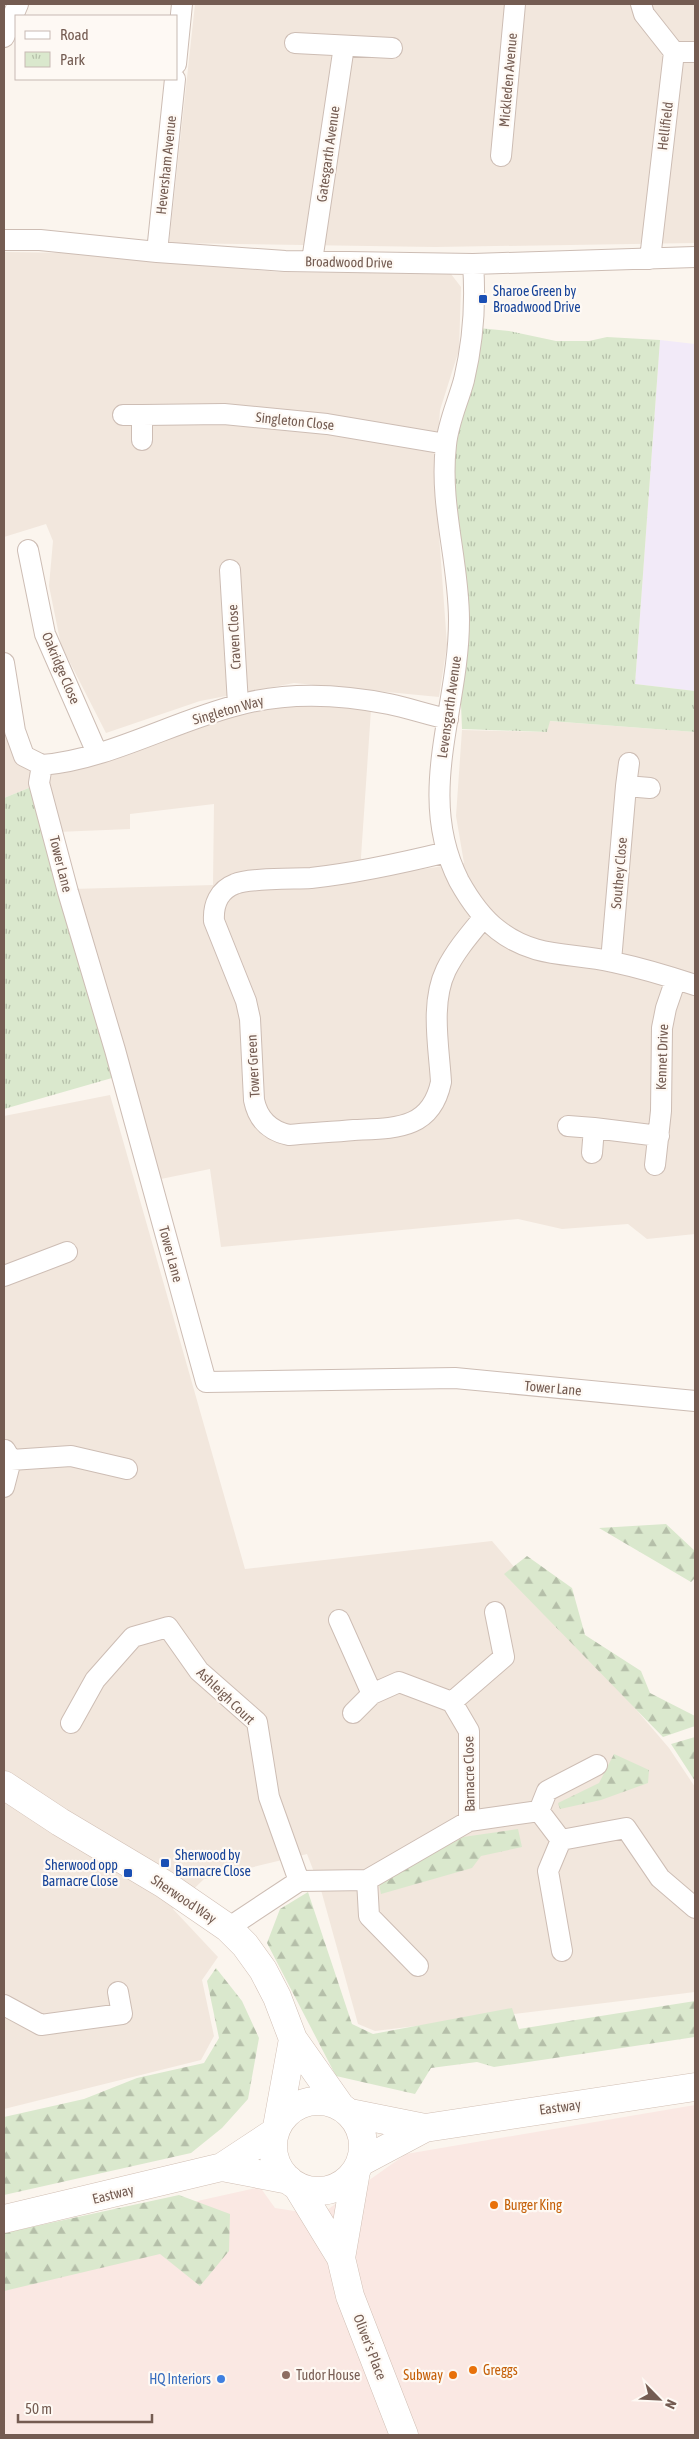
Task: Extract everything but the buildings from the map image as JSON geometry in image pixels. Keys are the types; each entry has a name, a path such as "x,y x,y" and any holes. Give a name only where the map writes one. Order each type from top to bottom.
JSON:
{"main road":[{"name":"Sherwood Way","path":"4,1785 60,1822 164,1884 228,1928 245,1945 263,1970 277,1997 292,2039 345,2110"},
{"name":"Sherwood Way","path":"276,2129 292,2039"},
{"name":"Eastway","path":"358,2166 425,2128 695,2087"},
{"path":"312,2101 327,2101 345,2110 358,2123 363,2136 364,2149 358,2166 347,2181 329,2190 310,2191 293,2183 275,2160 273,2148 276,2129 292,2110 312,2101"},
{"name":"Eastway","path":"345,2110 425,2128"},
{"name":"Eastway","path":"4,2219 222,2167 276,2129"},
{"name":"Oliver's Place","path":"341,2258 358,2166"},
{"name":"Eastway","path":"222,2167 293,2183"},
{"name":"Oliver's Place","path":"293,2183 341,2258 350,2296 404,2435"}],"street":[{"path":"4,37 18,4"},
{"path":"178,44 182,4"},
{"name":"Mickleden Avenue","path":"501,156 515,4"},
{"path":"641,4 644,14 674,52 695,52"},
{"path":"295,43 392,48"},
{"name":"Gatesgarth Avenue","path":"312,261 344,46"},
{"name":"Hellifield","path":"650,259 674,52"},
{"name":"Heversham Avenue","path":"157,252 175,80"},
{"name":"Broadwood Drive","path":"4,240 40,240 157,252 312,261 473,264 695,257"},
{"name":"Levensgarth Avenue","path":"473,264 475,296 469,354 446,444 444,472 446,514 457,583 459,619 458,655 441,764 438,797 439,818 447,852 466,894 484,917 507,937 535,950 611,961 695,985"},
{"name":"Singleton Close","path":"142,440 133,415 224,414 327,424 446,444"},
{"name":"Oakridge Close","path":"28,550 45,634 97,753"},
{"name":"Craven Close","path":"230,570 238,704"},
{"path":"4,663 10,732 24,756 42,765"},
{"name":"Singleton Way","path":"42,765 62,763 97,753 238,704 285,696 319,696 386,704 448,719"},
{"name":"Southey Close","path":"611,961 629,763"},
{"name":"Tower Lane","path":"42,765 39,783 68,892 115,1050 206,1382 455,1378 695,1401"},
{"path":"626,786 650,788"},
{"name":"Tower Green","path":"447,852 409,862 313,878 236,883 222,893 214,911 214,921 246,1001 252,1039 254,1100 259,1116 265,1123 281,1133 289,1135 396,1128 417,1120 426,1114 439,1093 441,1082 437,1003 445,972 460,946 484,917"},
{"name":"Kennet Drive","path":"655,1165 659,1136 662,1028 666,1008 676,979"},
{"path":"568,1126 659,1136"},
{"path":"592,1153 594,1128"},
{"path":"4,1276 67,1252"},
{"path":"4,1487 7,1454 71,1456 127,1469"},
{"path":"353,1713 372,1694 399,1682 452,1702 504,1657 495,1612"},
{"path":"339,1620 372,1694"},
{"name":"Ashleigh Court","path":"71,1723 95,1680 133,1638 168,1627 198,1671 257,1722 269,1797 299,1881"},
{"name":"Barnacre Close","path":"452,1702 468,1731 469,1821"},
{"path":"561,1840 539,1811 547,1791 597,1765"},
{"name":"Barnacre Close","path":"299,1881 367,1880 469,1821 539,1811"},
{"path":"561,1840 626,1828 660,1878 695,1908"},
{"path":"561,1840 548,1871 562,1950"},
{"path":"367,1880 369,1916 418,1966"},
{"path":"228,1928 299,1881"},
{"path":"4,2005 41,2025 122,2014 118,1992"}],"shaded area":[{"path":"195,4 695,4 695,243 435,247 169,243"},
{"path":"4,252 72,253 279,272 451,274 461,287 459,350 440,410 435,479 447,645 439,697 294,683 200,701 106,733 61,645 49,586 53,541 46,524 4,537"},
{"path":"660,340 695,344 695,691 635,684"},
{"path":"4,685 39,766 36,785 4,798"},
{"path":"287,699 371,710 361,857 363,878 464,863 456,816 462,730 547,732 549,721 695,732 695,1234 647,1239 628,1224 562,1229 518,1219 221,1247 210,1169 156,1180 72,889 213,885 214,804 130,814 130,829 57,832 44,768"},
{"path":"110,1095 245,1569 492,1541 669,1748 695,1787 695,1992 375,2031 358,2024 321,1890 307,1854 204,1879 173,1909 218,1957 202,1980 214,2036 201,2060 4,2109 4,1116"},
{"path":"695,2105 695,2435 4,2435 4,2244 260,2187 275,2208 320,2215 406,2154"}],"green space":[{"path":"479,328 509,331 556,341 589,341 607,337 660,340 635,684 695,691 695,732 550,721 547,732 462,729 452,478 454,448"},
{"path":"36,785 119,1076 4,1109 4,798"},
{"path":"666,1524 695,1551 695,1578 691,1582 599,1528"},
{"path":"527,1556 572,1588 585,1635 641,1671 650,1693 695,1716 695,1726 663,1737 504,1574"},
{"path":"695,1737 695,1781 671,1744"},
{"path":"614,1754 649,1770 648,1783 601,1800 560,1809 558,1803 599,1783"},
{"path":"518,1829 522,1847 481,1856 472,1868 381,1894 379,1884 463,1837"},
{"path":"308,1892 352,2024 373,2034 512,2008 519,2029 695,2001 695,2037 494,2067 477,2062 431,2068 415,2094 336,2076 267,1943 280,1909"},
{"path":"216,1968 242,2001 259,2038 248,2099 222,2128 191,2153 4,2195 4,2117 84,2099 137,2078 204,2063 219,2038 207,1981"},
{"path":"179,2195 230,2214 229,2251 200,2286 160,2254 4,2291 4,2233"}],"place":[{"name":"Sharoe Green by Broadwood Drive","path":"483,299"},
{"name":"Sherwood by Barnacre Close","path":"165,1863"},
{"name":"Sherwood opp Barnacre Close","path":"128,1873"},
{"name":"Burger King","path":"494,2205"},
{"name":"Greggs","path":"473,2370"},
{"name":"Tudor House","path":"286,2375"},
{"name":"Subway","path":"453,2375"},
{"name":"HQ Interiors","path":"221,2379"}]}
